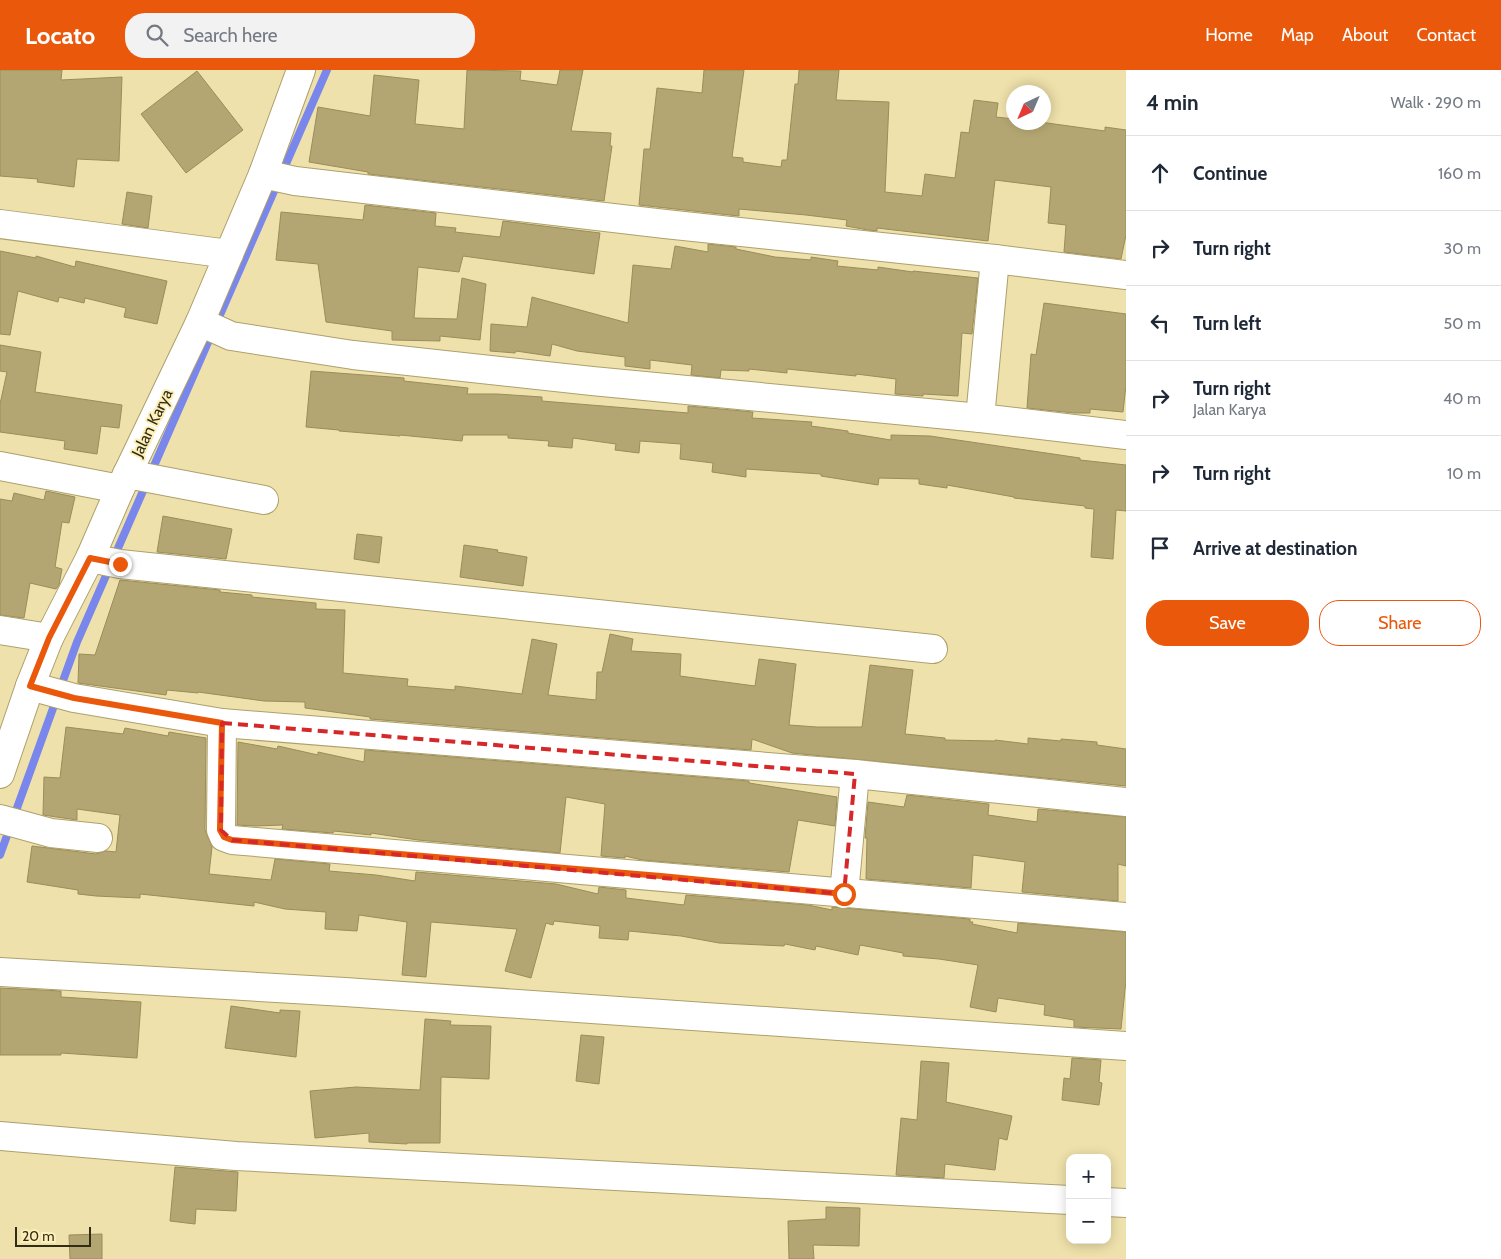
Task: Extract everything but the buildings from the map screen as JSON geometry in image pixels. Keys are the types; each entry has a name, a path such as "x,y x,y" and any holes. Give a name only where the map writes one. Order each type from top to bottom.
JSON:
{"street":[{"name":"Jalan Karya","path":"0,774 36,688 49,638 103,560 123,481 213,328 229,254 278,177 302,70"},
{"path":"278,177 674,225 1126,275"},
{"path":"0,224 229,254"},
{"path":"980,418 995,259"},
{"path":"213,328 362,356 592,381 980,418 1126,435"},
{"path":"0,466 264,500"},
{"path":"103,560 933,648"},
{"path":"0,630 49,638"},
{"path":"36,688 74,698 222,723 855,774 1126,802"},
{"path":"222,723 220,830 224,837 232,840 1126,917"},
{"path":"844,894 855,774"},
{"path":"7,821 51,833 98,838"},
{"path":"0,972 354,993 1126,1046"},
{"path":"0,1136 236,1156 1066,1200"},
{"path":"1111,1202 1126,1203"}],"highlighted area":[{"path":"222,723 855,774 844,894 232,840 221,830"}],"waterway":[{"path":"0,855 77,642 327,70"}],"route":[{"path":"120,564 90,558 49,638 30,686 74,698 222,723 220,830 224,837 232,840 661,876 844,894"}]}
